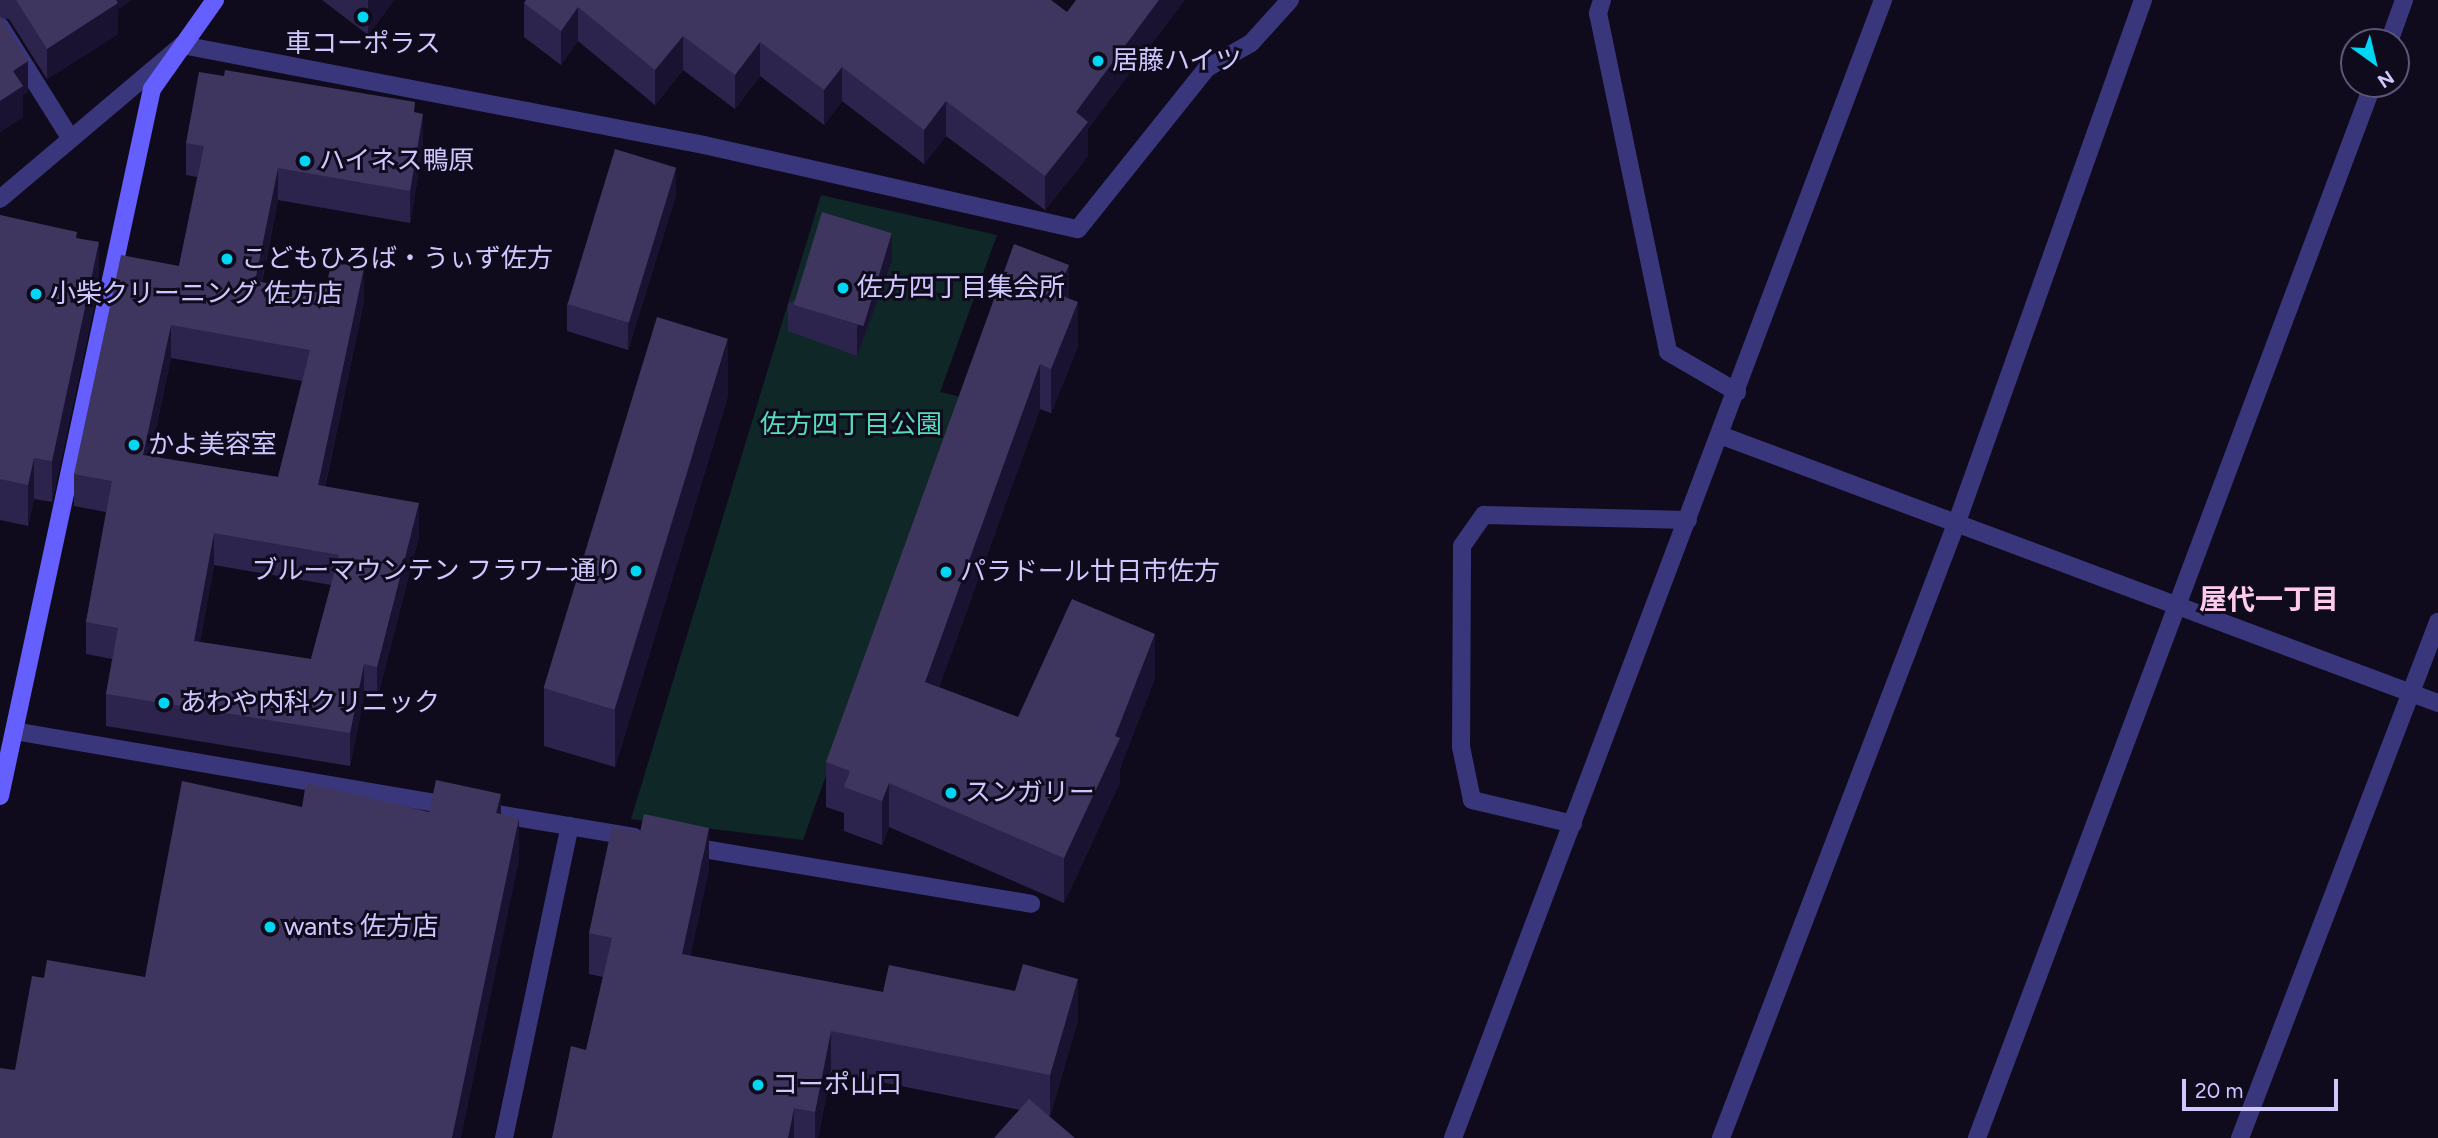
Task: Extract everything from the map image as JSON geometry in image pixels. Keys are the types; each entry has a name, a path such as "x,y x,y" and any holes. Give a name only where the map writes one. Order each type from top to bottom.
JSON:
{"street":[{"path":"0,796 152,89 215,0"},
{"path":"182,45 704,145 1078,229 1207,68 1251,43 1290,0"},
{"path":"1602,0 1598,13 1668,352 1737,392"},
{"path":"1453,1138 1883,0"},
{"path":"1721,1138 1958,519 2143,0"},
{"path":"2394,28 2404,0"},
{"path":"0,26 71,139"},
{"path":"0,199 182,45"},
{"path":"1977,1138 2180,605 2368,98"},
{"path":"1720,435 1958,519 2438,702"},
{"path":"1573,824 1472,800 1461,747 1462,546 1484,515 1688,520"},
{"path":"2240,1138 2438,622"},
{"path":"14,731 1031,904"},
{"path":"504,1138 570,826"}],"green space":[{"name":"佐方四丁目公園","path":"821,195 997,235 940,392 961,397 803,840 631,819"}],"building":[{"path":"16,0 116,0 118,3 47,49"},
{"path":"526,0 1051,0 1067,12 1076,0 1159,0 1076,112 1088,122 1045,176 946,101 924,130 842,67 824,90 760,42 735,75 683,36 655,70 578,7 561,31 524,3"},
{"path":"0,16 28,61 13,71 23,86 0,101"},
{"path":"225,70 415,102 414,112 423,114 410,191 278,168 255,281 324,294 332,262 364,268 318,485 419,503 377,667 364,664 350,733 106,694 118,628 86,622 112,481 74,474 121,255 179,266 204,146 186,143 199,72 224,76","holes":["171,325 310,350 278,477 143,455","214,533 339,555 311,659 194,641"]},
{"path":"615,149 676,168 629,323 568,304"},
{"name":"佐方四丁目集会所","path":"822,212 892,233 863,326 794,305"},
{"path":"0,215 77,232 76,238 99,242 52,461 34,458 28,485 0,479"},
{"path":"1014,244 1069,265 1057,294 1078,302 1051,369 1040,364 925,682 1018,717 1072,599 1155,634 1115,736 1120,738 1064,858 889,783 882,801 844,787 850,771 826,762"},
{"name":"ブルーマウンテン フラワー通り","path":"657,317 728,339 614,710 544,688"},
{"path":"436,780 501,794 496,813 519,818 452,1138 0,1138 0,1068 15,1070 32,976 44,978 47,960 145,977 182,781 302,807 306,783 429,812"},
{"path":"644,814 709,828 682,954 883,992 889,965 1015,991 1023,964 1078,979 1050,1075 831,1031 815,1112 794,1108 788,1138 552,1138 571,1046 586,1050 612,938 589,933 612,826 640,832"},
{"path":"1029,1099 1075,1138 994,1138"}],"place":[{"name":"車コーポラス","path":"363,17"},
{"name":"居藤ハイツ","path":"1098,61"},
{"name":"ハイネス鴨原","path":"305,161"},
{"name":"こどもひろば・うぃず佐方","path":"227,259"},
{"name":"佐方四丁目集会所","path":"843,288"},
{"name":"小柴クリーニング 佐方店","path":"36,294"},
{"name":"かよ美容室","path":"134,445"},
{"name":"ブルーマウンテン フラワー通り","path":"636,571"},
{"name":"パラドール廿日市佐方","path":"946,572"},
{"name":"あわや内科クリニック","path":"164,703"},
{"name":"スンガリー","path":"951,793"},
{"name":"wants 佐方店","path":"270,927"},
{"name":"コーポ山口","path":"758,1085"}],"district":[{"name":"屋代一丁目","path":"2269,599"}]}
